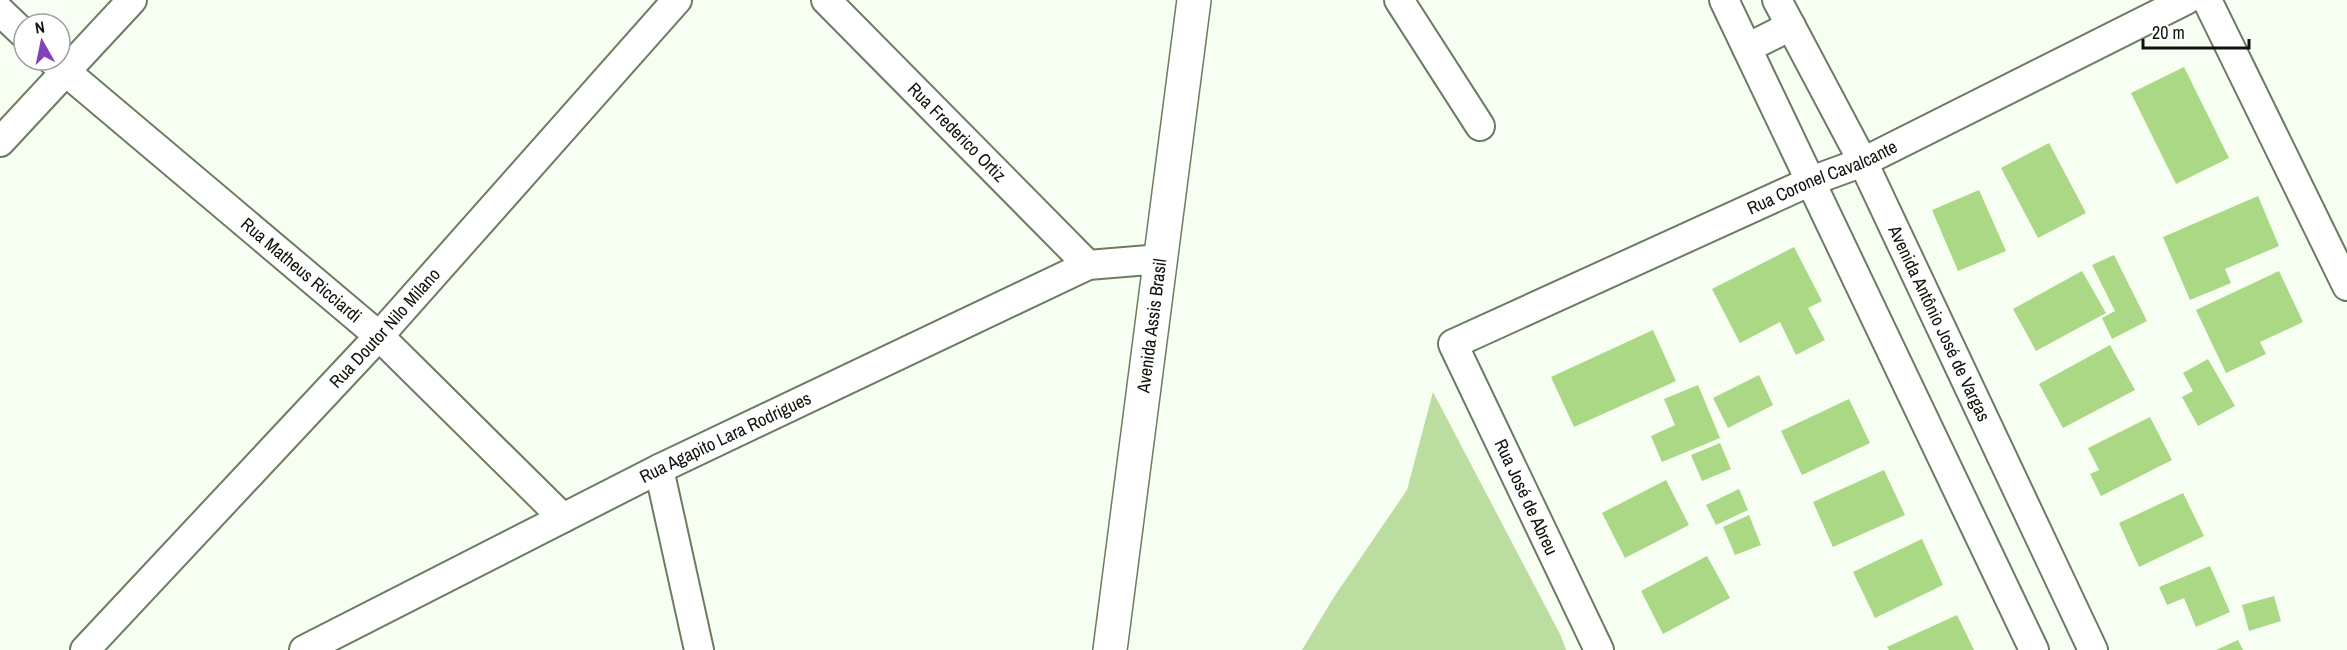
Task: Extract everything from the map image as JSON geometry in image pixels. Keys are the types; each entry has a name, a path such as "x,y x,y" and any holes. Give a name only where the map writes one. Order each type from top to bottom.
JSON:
{"main road":[{"name":"Avenida Assis Brasil","path":"1110,650 1194,0"}],"street":[{"path":"72,54 132,0"},
{"name":"Rua Doutor Nilo Milano","path":"92,647 379,336 677,0"},
{"name":"Rua Frederico Ortiz","path":"826,0 1088,266"},
{"path":"1399,0 1480,126"},
{"path":"1724,0 2034,650"},
{"name":"Avenida Antônio José de Vargas","path":"1777,0 1863,162 2093,650"},
{"name":"Rua Coronel Cavalcante","path":"1454,344 1811,181 1863,162 2186,0"},
{"path":"2207,0 2347,286"},
{"path":"0,11 12,22"},
{"path":"1747,48 1791,26"},
{"path":"0,142 54,72"},
{"name":"Rua Matheus Ricciardi","path":"66,72 379,336 563,518"},
{"name":"Rua Agapito Lara Rodrigues","path":"304,650 659,469 1088,266 1161,259"},
{"name":"Rua José de Abreu","path":"1454,344 1599,650"},
{"path":"659,469 699,650"}],"green space":[{"path":"1433,392 1561,636 1566,650 1302,650 1334,597 1407,490"}],"building":[{"path":"2184,67 2229,158 2176,184 2131,93"},
{"path":"2049,143 2086,213 2038,238 2001,168"},
{"path":"1979,190 2006,251 1958,271 1932,210"},
{"path":"2258,196 2279,246 2225,269 2231,283 2190,300 2163,237"},
{"path":"1794,247 1822,301 1808,308 1825,340 1796,355 1780,322 1740,343 1712,289"},
{"path":"2114,255 2147,321 2112,339 2102,318 2115,311 2092,265"},
{"path":"2082,271 2106,313 2036,351 2013,309"},
{"path":"2279,271 2303,322 2260,342 2266,354 2226,373 2196,310"},
{"path":"1653,330 1676,381 1574,427 1551,377"},
{"path":"2110,345 2135,390 2063,428 2039,384"},
{"path":"2208,359 2235,406 2198,426 2182,397 2193,391 2183,373"},
{"path":"1759,375 1773,405 1728,428 1713,398"},
{"path":"1698,385 1720,438 1662,462 1651,436 1675,425 1664,399"},
{"path":"1849,399 1870,443 1802,475 1781,431"},
{"path":"2150,417 2172,460 2101,496 2090,474 2099,470 2088,448"},
{"path":"1720,443 1731,469 1702,481 1691,455"},
{"path":"1884,470 1905,515 1833,547 1813,502"},
{"path":"1666,480 1689,525 1625,558 1602,513"},
{"path":"1739,489 1748,510 1716,525 1706,505"},
{"path":"2183,493 2204,536 2139,567 2119,523"},
{"path":"1749,515 1761,545 1735,555 1723,527"},
{"path":"1922,539 1943,585 1875,618 1853,572"},
{"path":"1707,556 1730,598 1663,634 1641,591"},
{"path":"2210,566 2230,612 2196,627 2184,598 2167,605 2159,587"},
{"path":"2274,596 2281,621 2249,631 2242,605"},
{"path":"1957,615 1974,650 1889,650 1887,647"},
{"path":"2238,640 2243,650 2216,650"}]}
